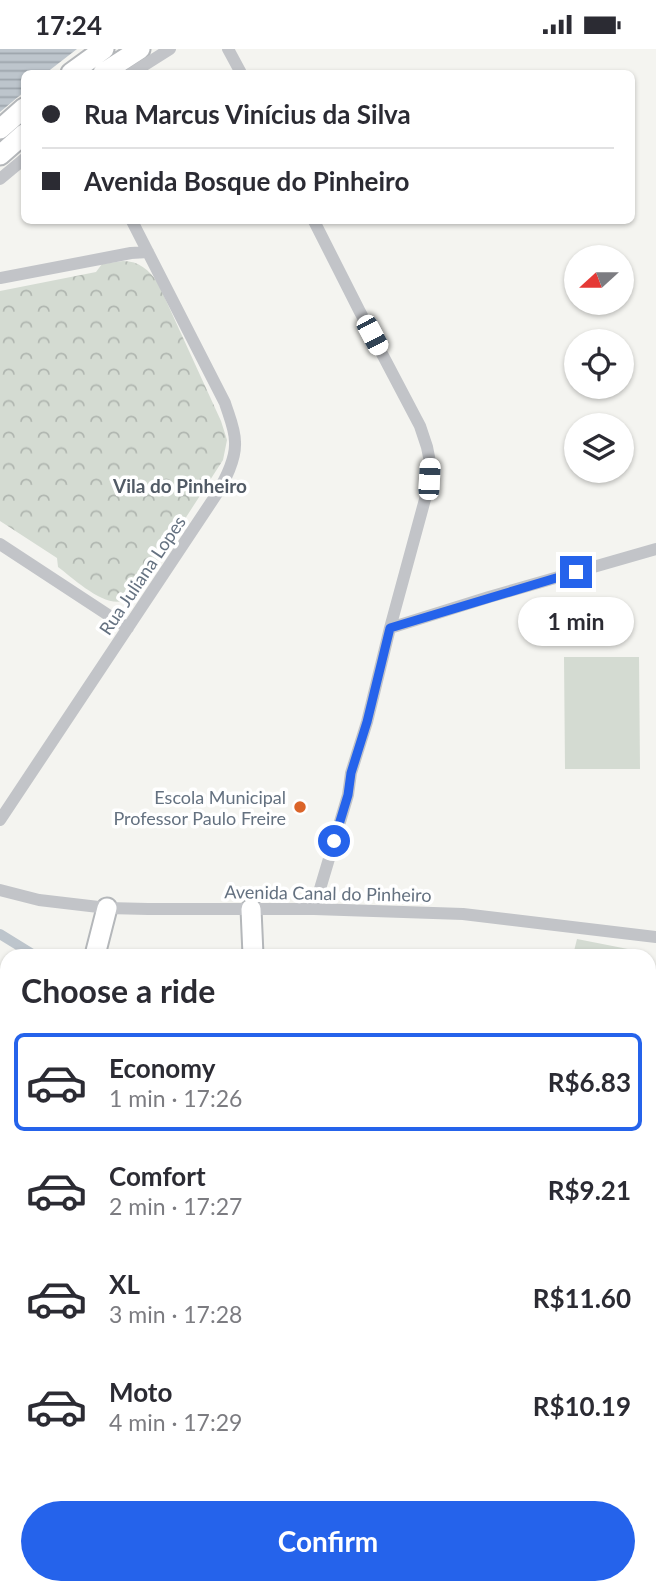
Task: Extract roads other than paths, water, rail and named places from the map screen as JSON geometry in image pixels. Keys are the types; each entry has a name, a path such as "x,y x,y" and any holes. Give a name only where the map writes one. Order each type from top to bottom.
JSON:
{"highway":[{"path":"75,70 104,49"},
{"path":"110,70 134,59"},
{"path":"0,129 21,111"},
{"path":"0,155 21,137"},
{"path":"97,949 107,908"},
{"path":"251,909 253,949"}],"street":[{"path":"134,59 170,49"},
{"path":"228,49 239,70"},
{"path":"0,179 21,162"},
{"name":"Rua Juliana Lopes","path":"0,820 216,495 227,475 236,446 225,403 134,224"},
{"path":"314,909 348,795 351,773 367,722 427,492 430,462 420,426 316,224"},
{"path":"0,278 148,252"},
{"path":"0,544 128,628"},
{"path":"390,628 656,549"},
{"name":"Avenida Canal do Pinheiro","path":"0,890 39,900 107,908 314,909 463,914 656,937"}],"waterway":[{"path":"0,934 24,949"}],"place":[{"name":"Escola Municipal Professor Paulo Freire","path":"300,807"}],"district":[{"name":"Vila do Pinheiro","path":"180,485"}]}
